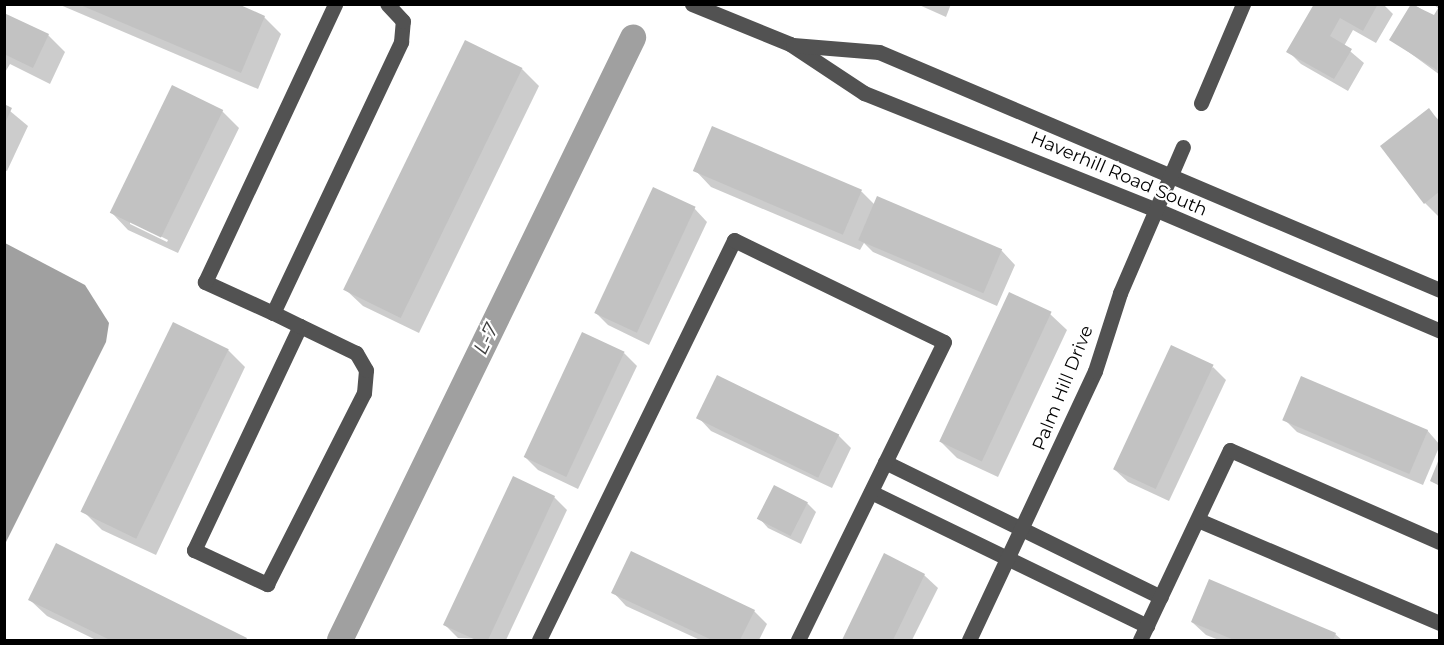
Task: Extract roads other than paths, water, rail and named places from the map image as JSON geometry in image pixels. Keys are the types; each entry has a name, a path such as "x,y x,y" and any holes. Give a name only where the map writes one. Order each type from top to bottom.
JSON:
{"street":[{"path":"300,326 194,550 267,584 364,393 366,370 356,353 300,326 205,282 335,4"},
{"path":"273,314 401,42 403,21 387,4"},
{"name":"Haverhill Road South","path":"692,4 790,44 864,93 1157,210 1440,332"},
{"path":"1201,102 1243,4"},
{"name":"Haverhill Road South","path":"790,44 879,52 1170,178 1440,290"},
{"name":"Palm Hill Drive","path":"969,640 1009,559 1095,371 1120,292 1183,147"},
{"path":"539,640 734,240 944,342 798,640"},
{"path":"1140,640 1230,450 1440,542"},
{"path":"885,462 1161,597"},
{"path":"871,492 1147,626"},
{"path":"1198,520 1440,623"}],"waterway":[{"name":"L-7","path":"340,640 633,38"}]}
